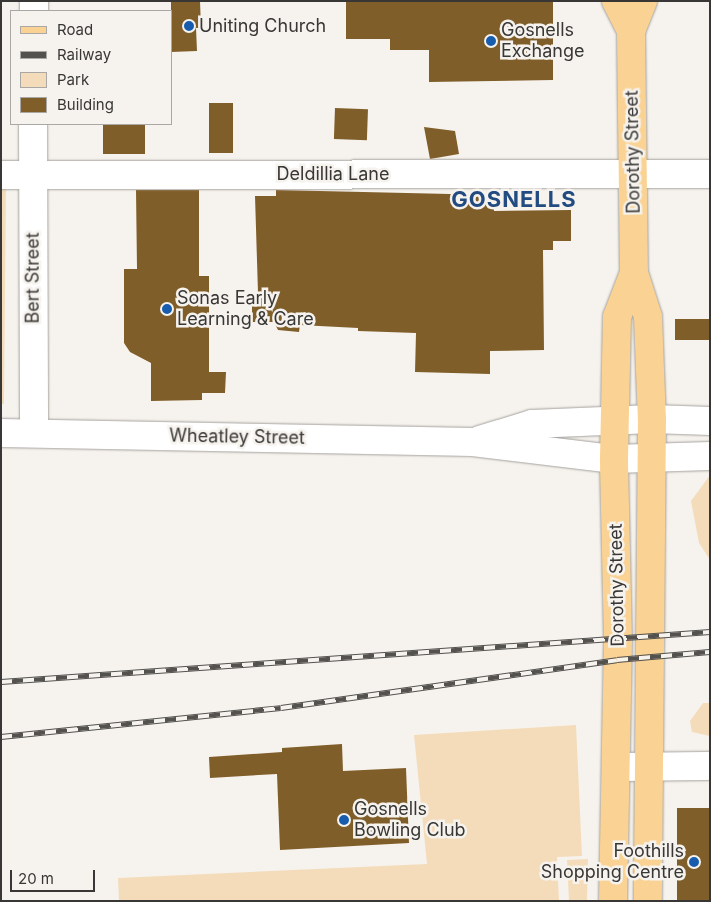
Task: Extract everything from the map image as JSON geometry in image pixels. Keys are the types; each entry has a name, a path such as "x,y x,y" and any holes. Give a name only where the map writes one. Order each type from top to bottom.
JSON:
{"main road":[{"name":"Dorothy Street","path":"616,1 630,31"},
{"name":"Dorothy Street","path":"642,1 630,31 634,273 648,317 652,419 648,901"},
{"name":"Dorothy Street","path":"613,901 618,640 614,458 617,317 634,273"}],"street":[{"name":"Bert Street","path":"33,125 34,433"},
{"name":"Deldillia Lane","path":"1,175 710,174"},
{"name":"Wheatley Street","path":"473,442 532,424 652,419 710,421"},
{"name":"Wheatley Street","path":"1,433 473,442 614,458 710,456"},
{"path":"616,767 710,766"}],"green space":[{"path":"1,184 6,184 4,404 1,404"},
{"path":"710,475 710,560 699,543 691,501"},
{"path":"703,703 710,703 710,736 692,732 690,721"},
{"path":"576,725 582,856 557,857 559,901 119,901 118,878 427,864 414,735"},
{"path":"588,859 587,901 569,901 567,860"}],"building":[{"name":"Uniting Church","path":"200,1 201,28 196,28 197,51 172,52 171,2"},
{"name":"Gosnells Exchange","path":"346,1 553,1 553,80 429,82 429,50 390,50 390,39 346,39"},
{"path":"209,103 233,103 233,153 209,153"},
{"path":"335,108 368,109 367,140 334,139"},
{"path":"103,125 145,125 145,154 103,154"},
{"path":"424,127 455,131 459,154 430,159"},
{"name":"Sonas Early Learning & Care","path":"136,190 199,190 199,276 209,276 209,372 226,372 225,393 202,393 202,400 151,401 151,363 130,352 124,343 124,269 137,269"},
{"path":"276,190 494,195 494,211 571,210 571,241 553,241 553,250 543,250 544,350 490,351 490,374 415,372 416,333 358,331 358,328 300,325 299,332 278,330 274,322 252,322 252,293 258,293 255,196 276,196"},
{"path":"675,319 710,319 710,340 675,340"},
{"name":"Gosnells Bowling Club","path":"342,744 343,771 406,768 409,843 280,850 277,774 210,778 209,757 282,752 282,748"},
{"name":"Foothills Shopping Centre","path":"677,808 710,808 710,901 677,901"}],"railway":[{"path":"1,682 710,632"},
{"path":"1,737 281,708 617,660 710,652"}],"place":[{"name":"Uniting Church","path":"189,26"},
{"name":"Gosnells Exchange","path":"491,41"},
{"name":"Sonas Early Learning & Care","path":"167,309"},
{"name":"Gosnells Bowling Club","path":"344,820"},
{"name":"Foothills Shopping Centre","path":"694,862"}],"district":[{"name":"GOSNELLS","path":"514,200"}]}
